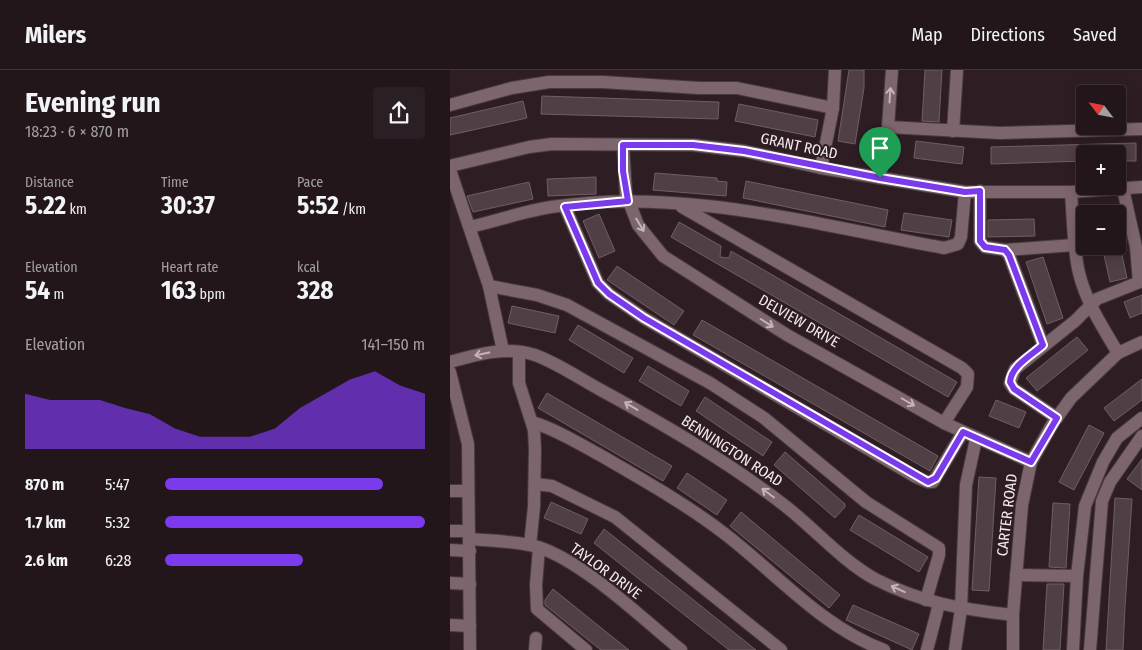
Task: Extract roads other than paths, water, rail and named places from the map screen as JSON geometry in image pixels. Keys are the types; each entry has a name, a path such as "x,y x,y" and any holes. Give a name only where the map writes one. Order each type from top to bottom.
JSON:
{"street":[{"path":"821,168 833,108 834,70"},
{"path":"880,178 888,127 892,70"},
{"path":"953,131 957,70"},
{"path":"450,105 512,88 549,82 602,82 699,88 736,88 833,108"},
{"path":"888,127 1000,133 1142,129"},
{"name":"GRANT ROAD","path":"450,168 528,147 552,144 701,146 744,151 821,168 965,192 1076,192"},
{"name":"DELVIEW DRIVE","path":"623,145 623,171 628,201 638,225 663,256 787,336 944,423 976,439 1031,462"},
{"path":"450,168 489,286 503,351"},
{"name":"GRANT ROAD","path":"1126,189 1142,188"},
{"path":"980,191 980,241 985,247 1005,250 1074,245"},
{"path":"470,227 551,207 628,201 778,215 853,232 944,248 958,244 961,237 965,192"},
{"path":"1071,192 1074,245 1079,274 1092,306 1118,353"},
{"path":"1057,418 1014,389 1010,382 1015,369 1092,306 1097,299 1140,282 1139,247 1125,195"},
{"path":"679,205 962,368 968,374 967,387 944,423"},
{"path":"565,207 598,283 609,294 644,318 916,477 928,482 936,478 963,432"},
{"path":"1005,250 1009,255 1043,345"},
{"path":"489,286 537,295 567,305 710,382 764,418 866,502 939,548 940,555 928,650"},
{"name":"CARTER ROAD","path":"1013,650 1013,615 1022,505 1031,462 1071,398 1118,353 1142,342"},
{"name":"BENNINGTON ROAD","path":"450,362 503,351 535,355 574,375 739,472 786,506 849,562 901,591 961,609 1013,615"},
{"path":"518,352 520,383 532,422 535,449 534,546 537,609 586,650"},
{"path":"450,372 456,421 468,444 470,650"},
{"path":"1074,650 1077,576 1085,506 1091,488 1117,438 1142,418"},
{"path":"532,422 543,425 582,445 682,504 726,535 834,625 884,650"},
{"path":"1090,650 1102,501 1110,482 1142,436"},
{"path":"955,650 961,609 966,485 976,439"},
{"path":"535,484 558,489 615,517 782,650"},
{"path":"450,491 468,491"},
{"path":"450,531 470,540"},
{"path":"450,550 470,540"},
{"name":"TAYLOR DRIVE","path":"470,540 534,546 574,564 681,650"},
{"path":"1016,575 1077,576"},
{"path":"450,583 470,584"},
{"path":"450,625 470,626"}]}
